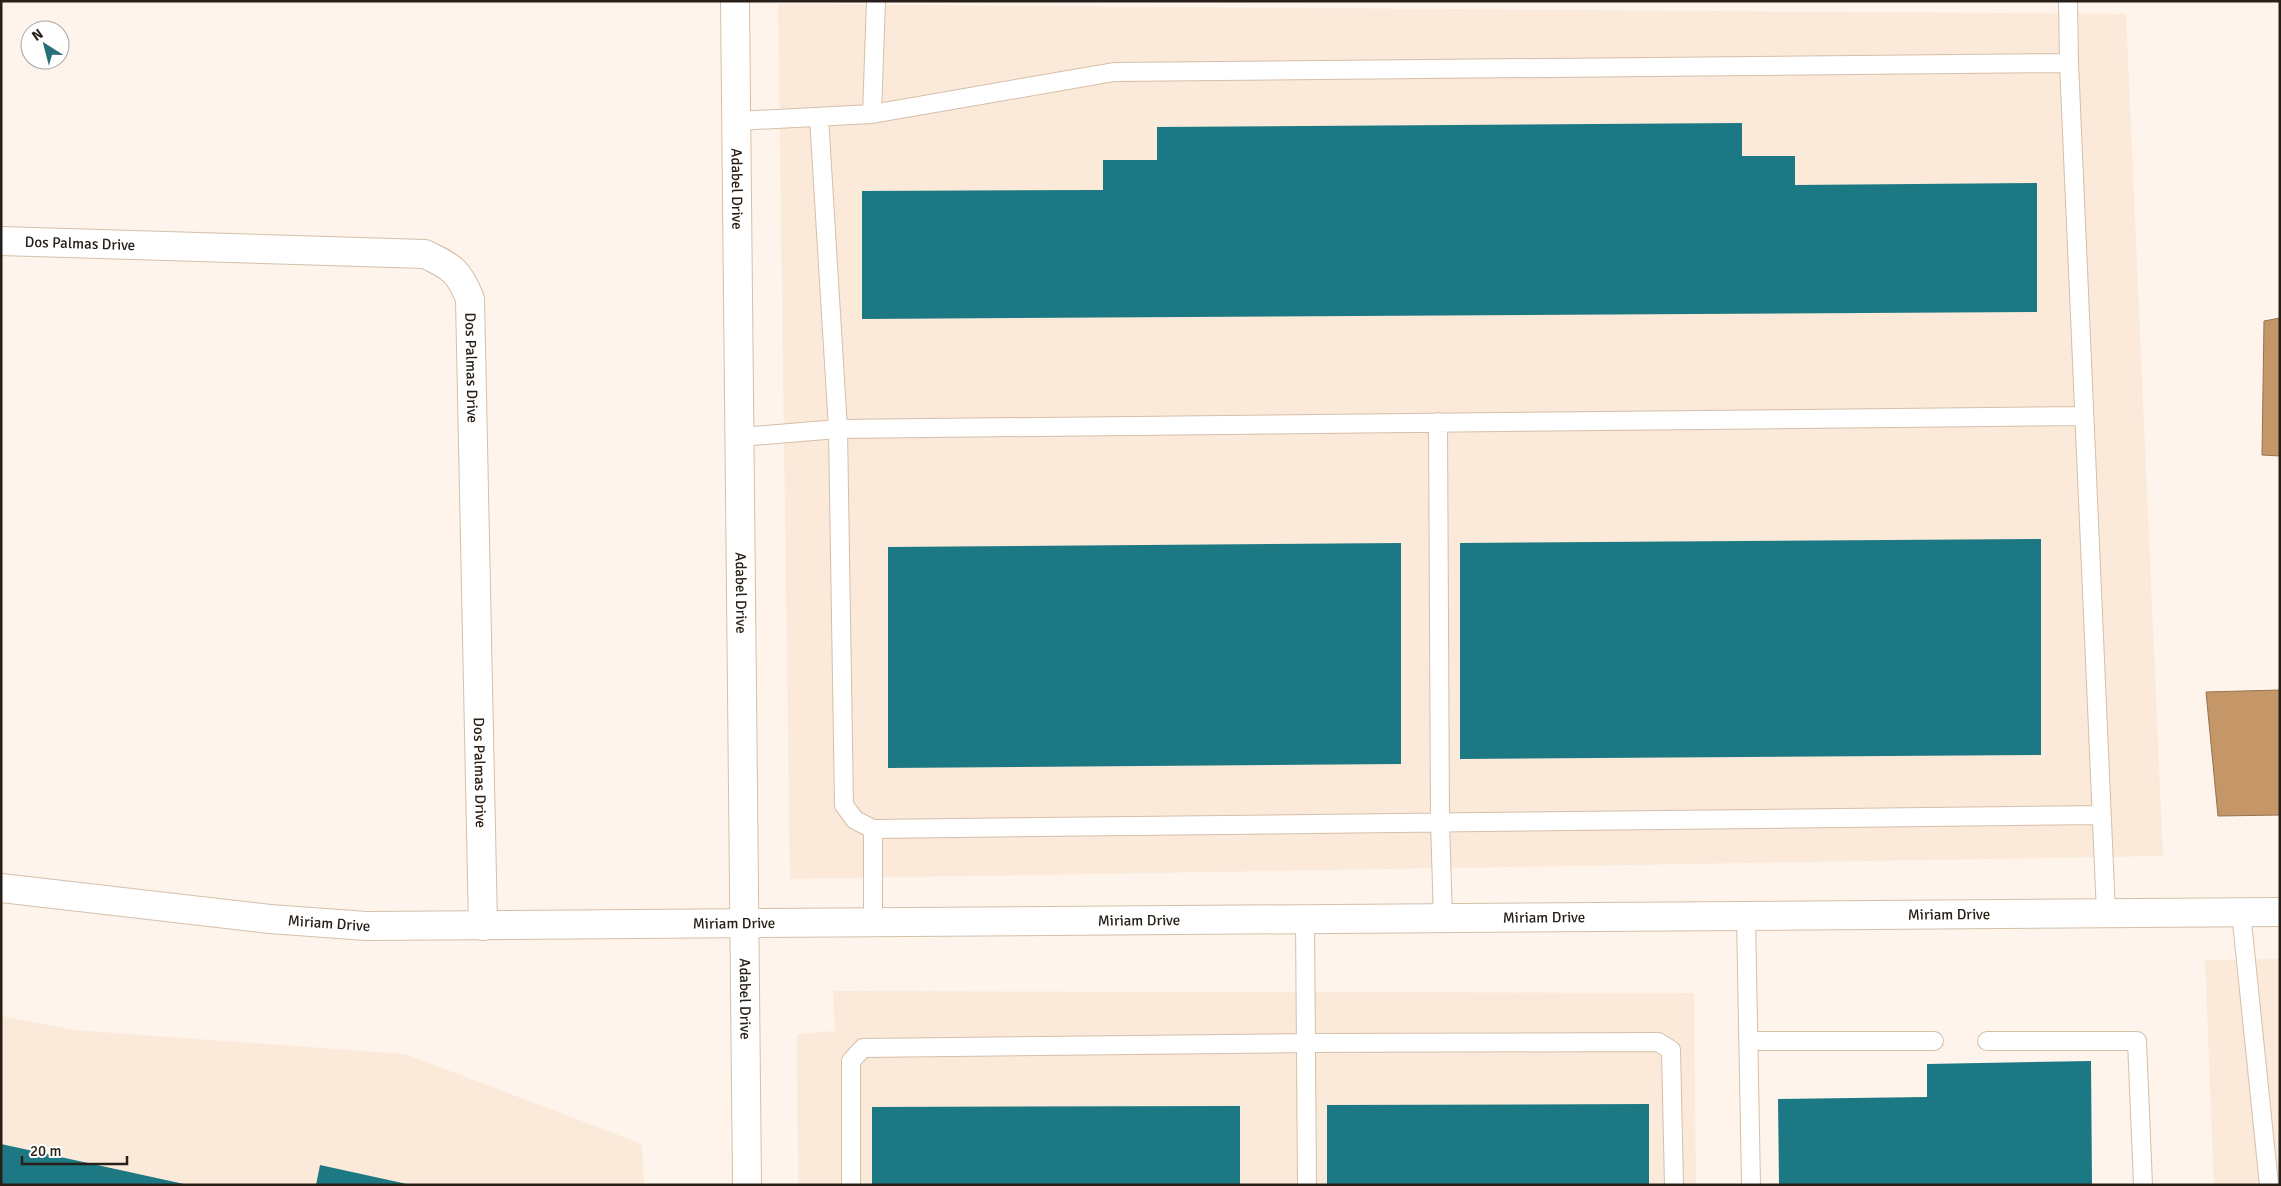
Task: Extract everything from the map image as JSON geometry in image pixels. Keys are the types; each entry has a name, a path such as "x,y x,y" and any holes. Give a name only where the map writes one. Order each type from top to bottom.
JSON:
{"street":[{"name":"Adabel Drive","path":"735,1 746,924 747,1185"},
{"name":"Dos Palmas Drive","path":"1,241 425,254 445,264 462,278 470,299 483,926"},
{"name":"Miriam Drive","path":"1,888 280,920 366,926 2280,912"}],"lane":[{"path":"872,114 876,1"},
{"path":"2068,1 2069,63 2106,913"},
{"path":"736,120 872,114 1114,72 2069,63"},
{"path":"819,117 838,429 844,805 855,820 873,829 2101,815"},
{"path":"740,437 838,429 2084,416"},
{"path":"1438,422 1440,822 1443,918"},
{"path":"873,829 873,923"},
{"path":"2242,912 2269,1185"},
{"path":"1746,916 1752,1185"},
{"path":"1305,920 1307,1185"},
{"path":"1749,1041 1934,1041"},
{"path":"1987,1041 2137,1041 2143,1185"},
{"path":"851,1185 851,1061 863,1048 1306,1043 1658,1042 1671,1050 1674,1185"}],"shaded area":[{"path":"778,4 2126,14 2163,856 790,879"},
{"path":"2280,318 2280,456 2262,455 2264,321"},
{"path":"2280,690 2280,815 2218,816 2206,692"},
{"path":"2280,959 2280,1185 2214,1185 2205,960"},
{"path":"833,991 1694,993 1696,1185 798,1185 797,1034 835,1031"},
{"path":"1,1016 74,1030 405,1054 642,1144 644,1185 1,1185"}],"building":[{"path":"1742,123 1742,156 1795,156 1795,185 2037,183 2037,312 862,319 862,191 1103,190 1103,160 1157,160 1157,127"},
{"path":"2041,539 2041,755 1460,759 1460,543"},
{"path":"1401,543 1401,764 888,768 888,547"},
{"path":"2091,1061 2092,1185 1779,1185 1778,1099 1927,1097 1927,1064"},
{"path":"1649,1104 1649,1185 1327,1185 1327,1105"},
{"path":"1240,1106 1240,1185 872,1185 872,1107"},
{"path":"1,1144 184,1184 184,1185 1,1185"},
{"path":"320,1165 407,1184 316,1185"}]}
